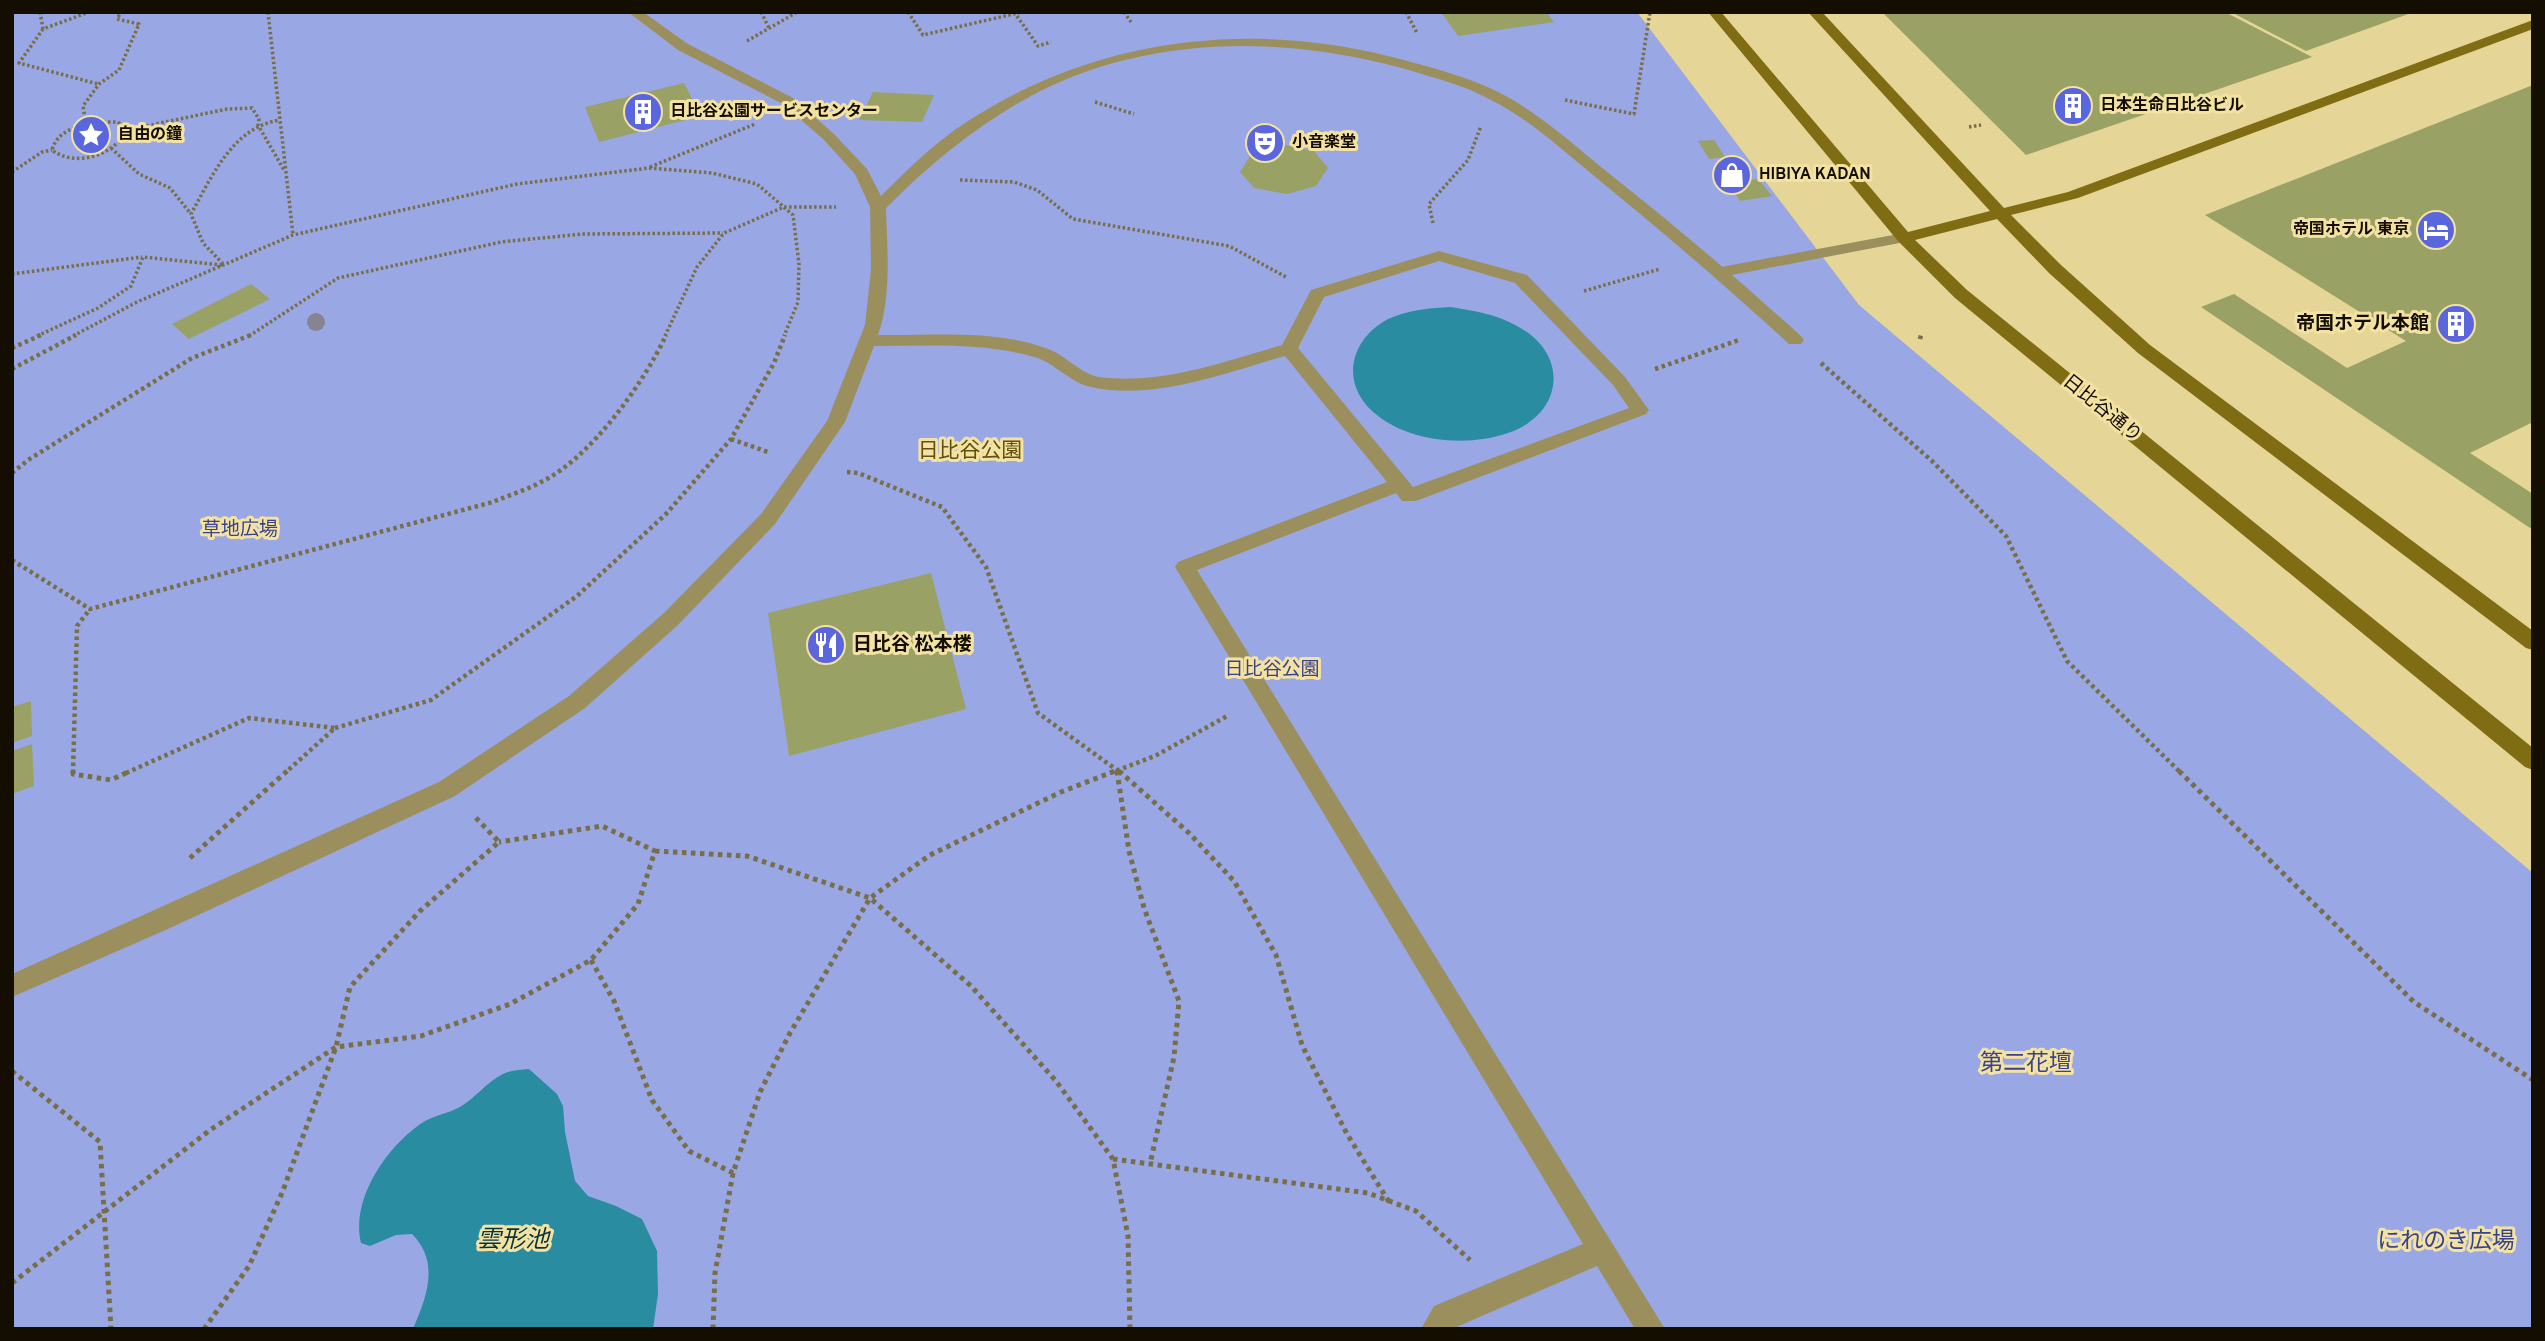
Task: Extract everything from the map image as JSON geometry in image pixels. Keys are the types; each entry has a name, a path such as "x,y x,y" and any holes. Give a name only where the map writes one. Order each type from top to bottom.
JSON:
{"main road":[{"name":"日比谷通り","path":"1714,12 1904,238 1961,294 2533,761"},
{"path":"1814,12 2001,214 2055,269 2144,349 2533,642"},
{"path":"1904,238 2073,195 2533,23"}],"street":[{"path":"12,986 160,922 447,789 578,702 671,619 768,519 836,422 873,325 879,269 878,207 862,172 829,137 795,107 683,47 634,12"},
{"path":"878,207 926,160 971,125 1022,96 1076,71 1144,51 1197,43 1317,44 1376,55 1440,75 1493,96 1520,112 1703,257 1795,340"},
{"path":"1721,272 1904,238"},
{"path":"867,340 994,342 1042,353 1091,382 1143,385 1205,373 1289,349 1317,294 1439,256 1521,279 1619,381 1640,410 1409,496 1289,349"},
{"path":"1399,484 1185,566 1651,1329"},
{"path":"1435,1329 1444,1316 1602,1250"}],"path":[{"path":"40,12 43,29"},
{"path":"89,12 43,29 19,63 99,84"},
{"path":"86,124 83,106 99,84 119,70 139,24 117,19 121,12"},
{"path":"268,12 293,235"},
{"path":"761,12 769,28"},
{"path":"713,61 797,12"},
{"path":"908,12 923,35 1022,12"},
{"path":"1120,24 1132,21 1124,12"},
{"path":"1520,112 1569,99 1634,114 1650,12"},
{"path":"1015,13 1038,46 1061,40"},
{"path":"1439,256 1429,204 1468,160 1493,96"},
{"path":"649,168 795,107"},
{"path":"127,130 227,110 252,108 259,119 258,125 286,174"},
{"path":"191,214 214,174 244,135 258,125 280,120"},
{"path":"52,150 56,139 86,124 118,122 127,130"},
{"path":"52,150 55,155 74,158 111,148 125,136 127,130"},
{"path":"111,148 139,174 170,188 191,214 203,243 223,265"},
{"path":"12,172 42,152 52,150"},
{"path":"12,369 137,302 293,235 464,194 517,184 649,168 712,173 757,184 793,215 799,264 798,302 774,363 723,449 666,514 566,604 432,700 335,728 249,718 111,780 73,774 77,625 90,609 493,502 544,481 568,464 602,430 630,396 657,354 696,267 724,233"},
{"path":"907,178 1014,182 1037,190 1073,219 1229,246 1317,294"},
{"path":"12,473 27,460 192,358 246,338 338,278 502,242 582,234 683,231 724,233 784,207 878,207"},
{"path":"12,274 143,257 223,265"},
{"path":"12,348 98,308 131,286 143,257"},
{"path":"1543,303 1703,257"},
{"path":"1619,381 1780,326"},
{"path":"1795,340 1932,461 2006,536 2067,662 2414,1002 2533,1080"},
{"path":"806,465 858,473 942,508 986,567 1038,713 1117,770 1189,833 1234,881 1276,955 1302,1045 1347,1133 1389,1202"},
{"path":"12,560 90,609"},
{"path":"713,1329 715,1273 733,1173 760,1092 790,1033 870,898 930,855 1060,792 1155,756 1263,697"},
{"path":"184,864 335,728"},
{"path":"1117,770 1129,851 1144,908 1180,1002 1174,1057 1150,1164"},
{"path":"447,789 499,842"},
{"path":"204,1329 249,1266 282,1193 337,1047 350,988 420,911 499,842 602,826 655,851 747,856 870,898 971,986 1056,1081 1113,1159 1128,1236 1130,1329"},
{"path":"12,1283 210,1130 337,1047 421,1036 510,1004 591,960 638,904 655,851"},
{"path":"591,960 614,1001 652,1100 688,1151 733,1173"},
{"path":"12,1072 100,1142 111,1329"},
{"path":"1113,1159 1368,1193 1416,1211 1505,1291"}],"green space":[{"name":"日比谷公園","path":"12,12 1637,12 1859,305 2533,873 2533,1329 12,1329"}],"water":[{"path":"1451,307 1485,313 1509,322 1534,338 1546,352 1552,367 1553,383 1549,398 1540,412 1527,424 1491,438 1454,441 1434,439 1415,435 1382,419 1359,395 1353,370 1355,358 1359,347 1376,327 1403,313"},
{"name":"雲形池","path":"529,1069 557,1094 563,1106 565,1132 575,1181 588,1196 642,1219 657,1251 658,1294 653,1329 413,1329 423,1304 428,1280 426,1256 421,1245 412,1234 396,1235 370,1246 361,1243 359,1226 367,1191 375,1174 398,1144 425,1121 460,1107 503,1074"}],"building":[{"path":"1441,12 1546,12 1554,22 1458,36"},
{"name":"日本生命日比谷ビル","path":"1882,12 2225,12 2312,57 2026,155"},
{"path":"2231,12 2411,12 2411,13 2306,51"},
{"name":"日比谷公園サービスセンター","path":"684,83 701,116 599,142 585,107"},
{"name":"帝国ホテル本館","path":"2533,85 2533,422 2470,453 2533,494 2533,530 2201,307 2234,294 2347,368 2406,341 2205,215"},
{"path":"873,92 934,95 922,122 859,120"},
{"path":"1714,140 1725,157 1709,159 1698,141"},
{"path":"1281,144 1314,151 1328,168 1316,186 1287,194 1254,188 1240,172 1252,153"},
{"path":"1734,162 1746,178 1726,181 1714,165"},
{"path":"1758,179 1772,196 1740,201 1728,183"},
{"path":"251,284 270,299 189,339 172,324"},
{"path":"931,573 966,709 789,756 768,613"},
{"path":"31,701 32,736 12,743 12,707"},
{"path":"32,744 34,786 12,794 12,751"}],"place":[{"name":"日本生命日比谷ビル","path":"2073,106"},
{"name":"日比谷公園サービスセンター","path":"643,112"},
{"name":"自由の鐘","path":"91,135"},
{"name":"小音楽堂","path":"1265,143"},
{"name":"HIBIYA KADAN","path":"1732,175"},
{"name":"帝国ホテル 東京","path":"2436,230"},
{"name":"帝国ホテル本館","path":"2456,324"},
{"name":"日比谷 松本楼","path":"826,645"}],"district":[{"name":"日比谷公園","path":"970,451"}],"park label":[{"name":"草地広場","path":"240,530"},
{"name":"第二花壇","path":"2026,1064"},
{"name":"にれのき広場","path":"2446,1242"}]}
